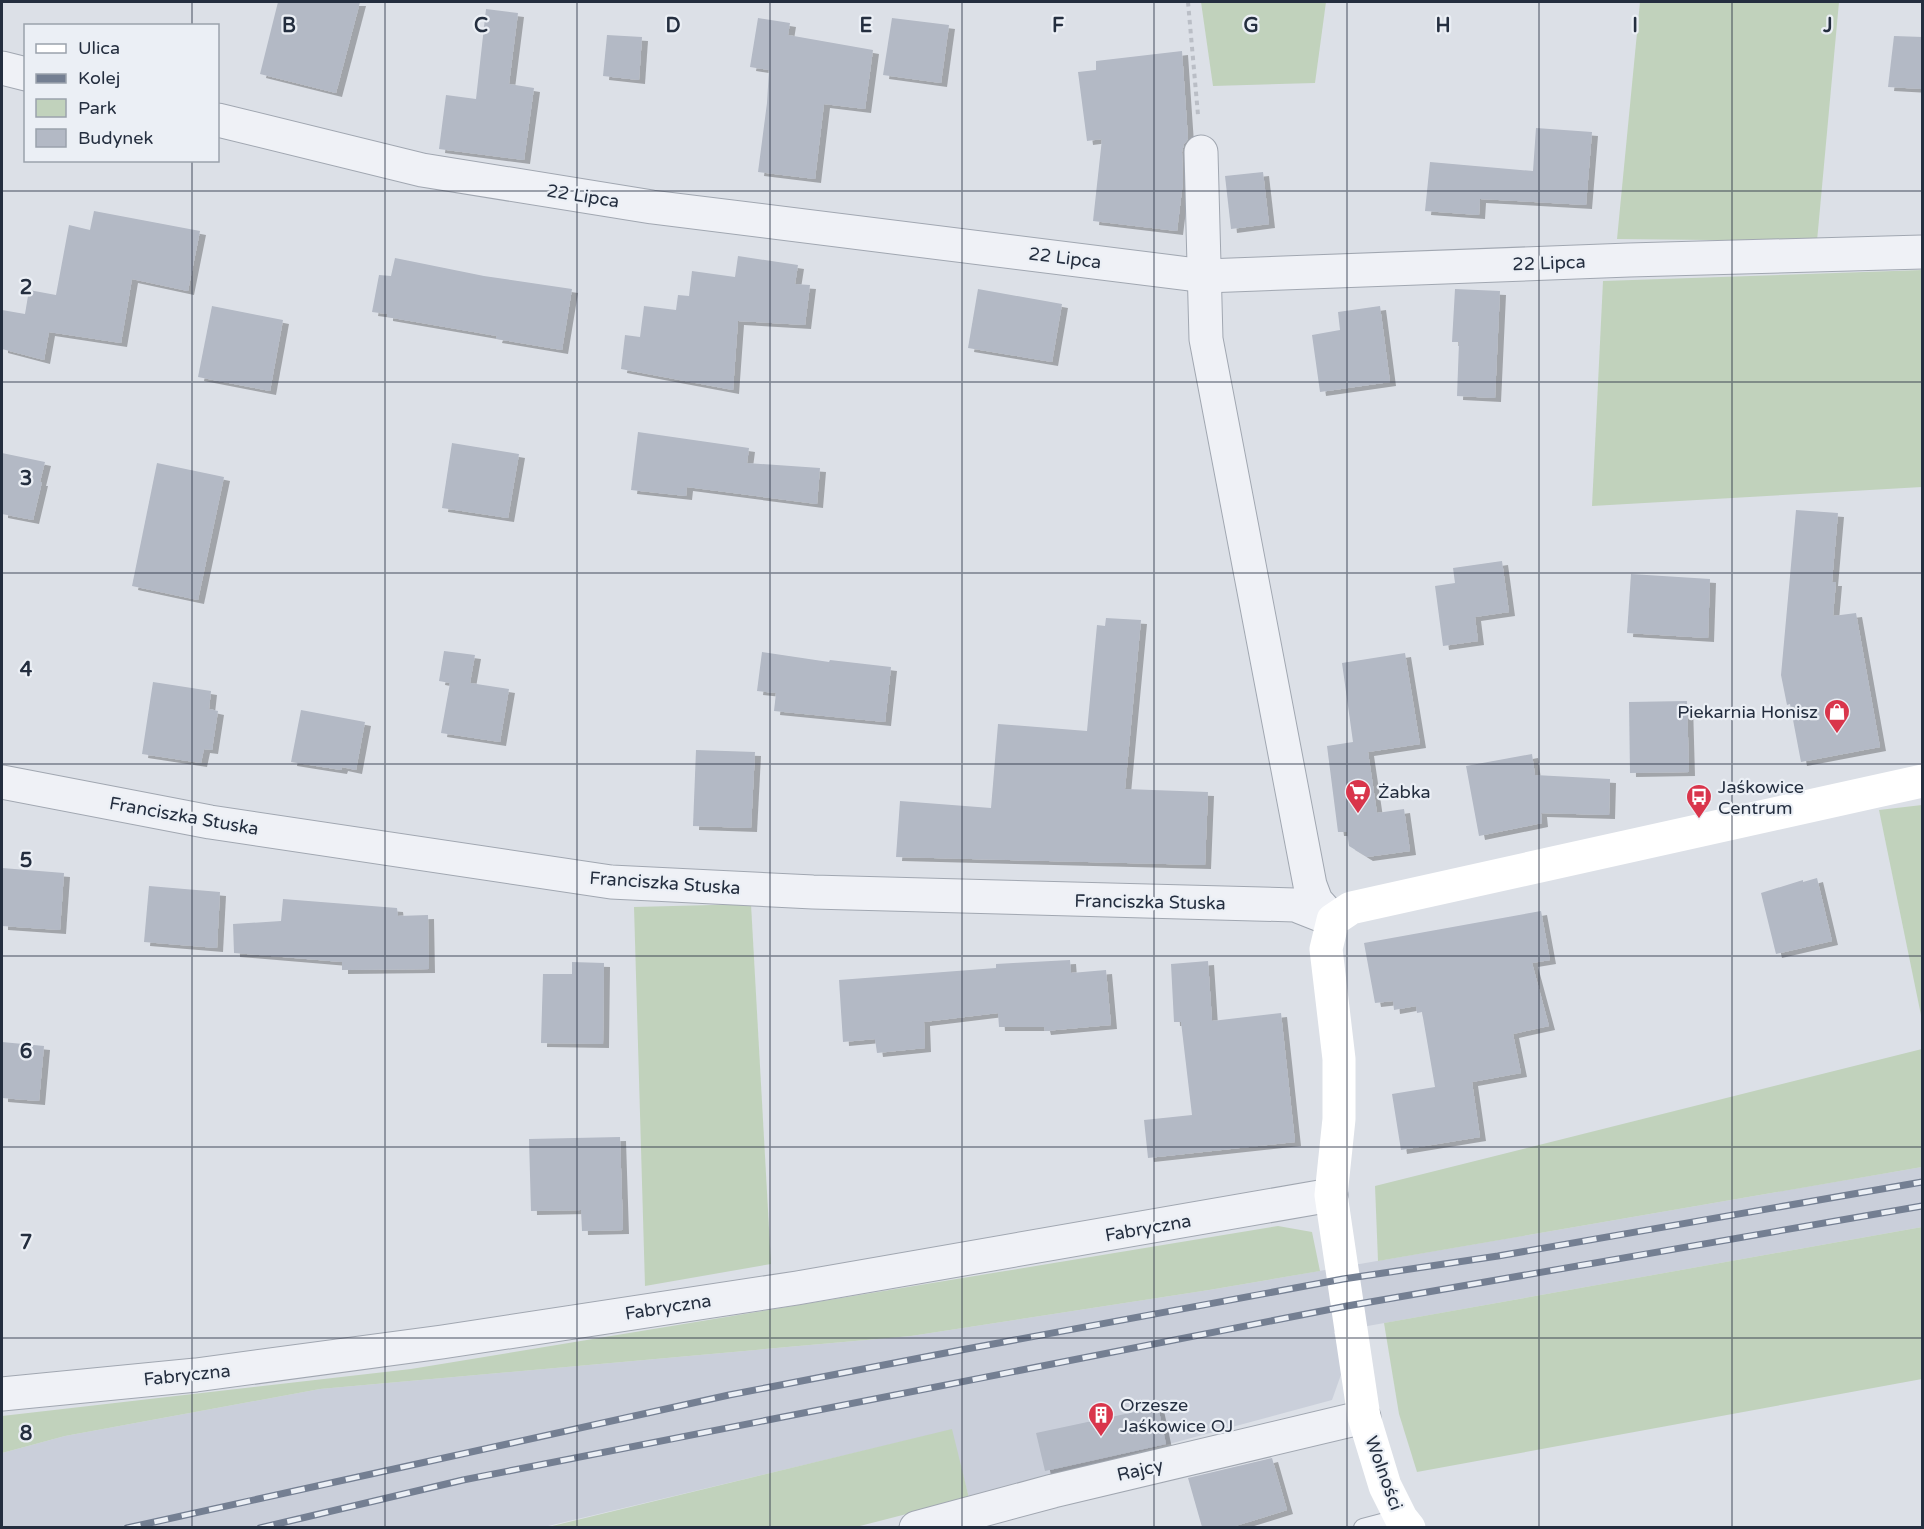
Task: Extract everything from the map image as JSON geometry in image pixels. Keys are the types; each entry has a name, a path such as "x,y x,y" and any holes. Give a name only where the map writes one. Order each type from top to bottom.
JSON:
{"street":[{"path":"2,68 24,74"},
{"name":"22 Lipca","path":"219,120 422,170 640,205 1205,276 1629,260 1923,252"},
{"path":"1201,152 1206,339 1310,885 1316,901 1333,920 1351,908 1923,781"},
{"name":"Franciszka Stuska","path":"2,782 210,822 612,882 825,892 1295,905 1333,920"},
{"name":"Wolności","path":"1333,920 1326,949 1339,1059 1339,1119 1331,1196 1365,1417 1385,1486 1405,1522"},
{"name":"Fabryczna","path":"2,1394 196,1375 453,1340 797,1288 1331,1196"},
{"name":"Rajcy","path":"916,1527 1053,1491 1365,1417"}],"lane":[{"path":"1363,1527 1405,1522"}],"path":[{"path":"1188,2 1201,152"}],"shaded area":[{"path":"1922,1167 1922,1227 1334,1332 1343,1369 1332,1400 969,1498 951,1430 544,1527 2,1528 2,1453 65,1436 320,1389 911,1336 1209,1290"}],"green space":[{"path":"1201,2 1326,2 1315,83 1213,86"},
{"path":"1640,2 1839,2 1817,241 1617,239"},
{"path":"1922,270 1922,487 1592,506 1603,281"},
{"path":"1922,805 1922,1020 1879,810"},
{"path":"751,904 771,1264 645,1286 634,907"},
{"path":"1922,1049 1922,1167 1378,1261 1375,1186"},
{"path":"1278,1226 1312,1232 1320,1271 911,1336 320,1389 65,1436 2,1453 2,1416 411,1369"},
{"path":"1922,1227 1922,1379 1417,1472 1399,1414 1384,1323"},
{"path":"952,1429 969,1498 856,1527 544,1528"}],"building":[{"path":"278,2 360,2 336,93 260,74"},
{"path":"486,9 518,13 509,84 534,88 524,160 439,149 446,95 476,99"},
{"path":"758,18 790,23 788,35 873,50 865,109 824,104 815,179 758,172 769,70 750,67"},
{"path":"892,18 949,25 941,83 883,75"},
{"path":"607,35 642,37 639,80 603,76"},
{"path":"1894,36 1923,37 1923,89 1888,87"},
{"path":"1182,51 1188,139 1182,152 1183,182 1177,231 1093,221 1102,139 1087,141 1078,72 1096,70 1096,61"},
{"path":"1536,128 1592,132 1586,205 1480,199 1479,215 1425,211 1430,162 1533,171"},
{"path":"1263,172 1269,224 1231,229 1225,176"},
{"path":"94,211 200,231 188,291 132,279 121,343 49,332 44,360 2,349 2,310 25,314 29,290 56,295 69,225 90,230"},
{"path":"738,256 798,265 795,284 810,285 805,325 738,321 733,390 621,369 625,335 640,337 644,306 676,310 678,295 689,296 692,271 735,277"},
{"path":"395,258 484,276 572,289 562,350 496,339 497,336 387,317 387,314 372,312 379,275 391,276"},
{"path":"978,289 1062,304 1052,362 968,348"},
{"path":"1455,289 1500,291 1495,398 1457,396 1459,342 1452,342"},
{"path":"212,306 283,320 270,391 198,377"},
{"path":"1380,306 1390,382 1320,392 1312,335 1340,330 1338,312"},
{"path":"638,432 749,448 747,463 820,468 817,504 687,487 686,496 631,490"},
{"path":"452,443 519,454 508,518 442,508"},
{"path":"2,453 45,462 33,520 2,514"},
{"path":"157,463 224,477 198,600 132,586"},
{"path":"1796,510 1838,513 1832,582 1836,582 1833,616 1856,613 1880,747 1801,762 1790,704 1787,705 1781,675"},
{"path":"1502,561 1509,612 1475,617 1478,641 1443,646 1435,586 1455,583 1453,568"},
{"path":"1631,574 1710,579 1708,638 1627,633"},
{"path":"1106,618 1141,620 1125,789 1208,792 1205,865 896,857 900,801 991,808 998,724 1087,731 1097,625 1105,626"},
{"path":"444,651 475,655 470,683 509,689 500,742 441,733 450,683 439,681"},
{"path":"762,652 829,662 830,660 891,667 885,722 774,711 776,693 757,691"},
{"path":"1405,653 1420,744 1368,752 1377,813 1404,809 1410,851 1367,857 1349,846 1347,832 1338,832 1327,746 1353,742 1342,663"},
{"path":"153,682 211,691 209,709 218,711 212,750 204,749 201,763 142,754"},
{"path":"1687,701 1689,772 1630,773 1629,702"},
{"path":"301,710 365,722 356,770 342,767 341,770 291,762"},
{"path":"696,750 755,752 751,828 693,826"},
{"path":"1532,754 1535,775 1610,779 1609,815 1541,813 1542,823 1479,836 1466,766"},
{"path":"2,868 64,873 60,930 2,926"},
{"path":"1817,878 1832,941 1776,954 1761,893"},
{"path":"149,886 220,892 217,948 144,942"},
{"path":"283,899 397,908 398,916 428,915 429,969 342,970 342,962 234,953 233,924 281,921"},
{"path":"1541,911 1550,960 1532,963 1549,1026 1513,1034 1521,1073 1472,1082 1480,1137 1401,1150 1392,1094 1435,1087 1422,1012 1417,1013 1416,1006 1394,1010 1393,1001 1375,1003 1364,943"},
{"path":"1070,960 1071,973 1106,970 1111,1025 1045,1031 1044,1027 999,1027 998,1013 924,1022 925,1048 877,1053 875,1039 843,1042 839,980 996,968 996,964"},
{"path":"1208,961 1212,1021 1281,1013 1295,1142 1148,1158 1144,1120 1192,1115 1181,1022 1174,1022 1171,964"},
{"path":"572,962 604,963 603,1044 541,1043 543,974 572,974"},
{"path":"2,1042 44,1046 39,1101 2,1098"},
{"path":"620,1137 623,1230 582,1231 581,1210 531,1211 529,1139"},
{"name":"Orzesze Jaśkowice OJ","path":"1158,1407 1166,1444 1045,1471 1036,1433"},
{"path":"1272,1458 1287,1510 1232,1527 1202,1527 1188,1478"}],"railway":[{"path":"127,1528 729,1395 961,1350 1343,1279 1498,1256 1922,1182"},
{"path":"260,1528 463,1480 1347,1306 1922,1206"}],"place":[{"name":"Piekarnia Honisz","path":"1837,735"},
{"name":"Żabka","path":"1358,815"},
{"name":"Jaśkowice Centrum","path":"1699,820"},
{"name":"Orzesze Jaśkowice OJ","path":"1101,1438"}]}
